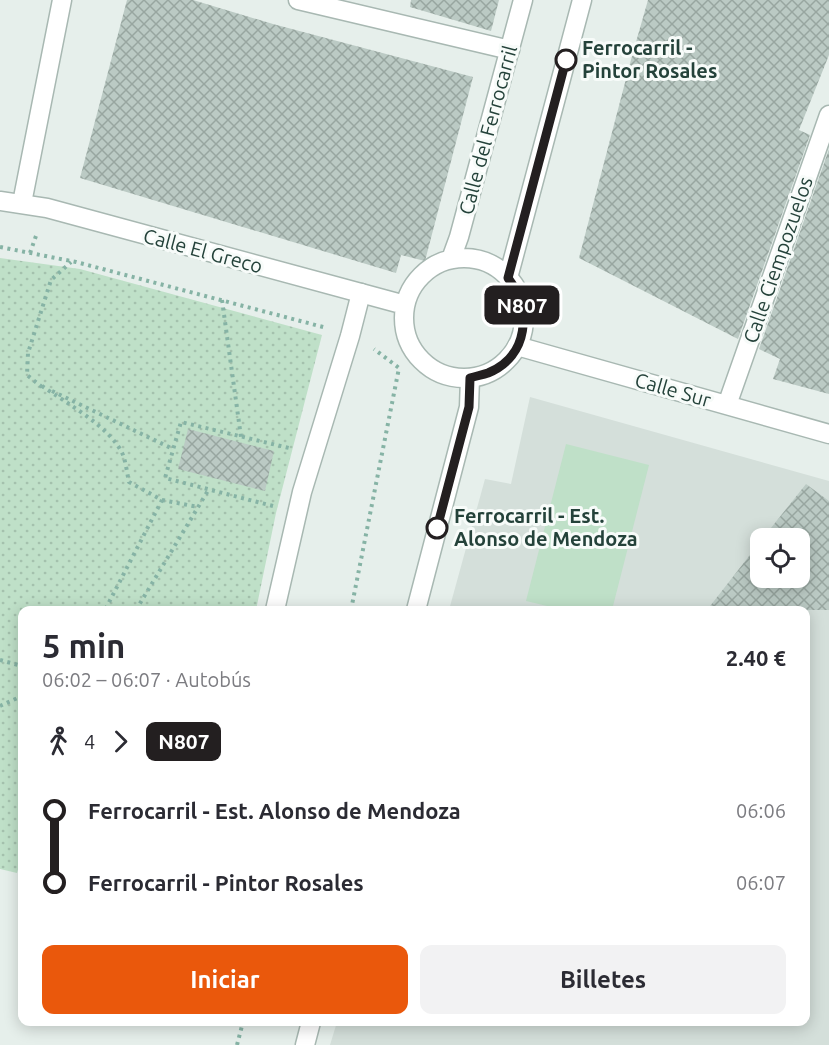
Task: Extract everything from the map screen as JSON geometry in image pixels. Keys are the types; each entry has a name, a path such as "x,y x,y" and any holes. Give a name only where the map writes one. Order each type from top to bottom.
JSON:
{"street":[{"path":"22,203 62,0"},
{"path":"298,0 510,50"},
{"name":"Calle del Ferrocarril","path":"451,259 459,237 523,0"},
{"path":"508,278 582,0"},
{"name":"Calle Ciempozuelos","path":"727,405 829,114"},
{"name":"Calle El Greco","path":"0,201 22,203 405,304"},
{"path":"472,258 492,264 508,278 517,290 524,318 517,346 505,362 489,373 470,378 450,377 430,369 415,355 406,337 405,304 409,290 422,275 438,264 451,259 472,258"},
{"path":"276,606 302,492 361,293"},
{"name":"Calle Sur","path":"517,346 829,434"},
{"path":"417,606 469,407 470,378"},
{"path":"305,1045 310,1026"}],"path":[{"path":"0,247 70,262 325,327 363,340 399,368 352,606"},
{"path":"70,262 51,280 28,353 27,375 104,430 117,444 123,455 129,482 162,500 198,507"},
{"path":"222,300 241,437"},
{"path":"322,335 325,327"},
{"path":"42,386 173,449"},
{"path":"274,506 165,478 181,422 289,448 293,437"},
{"path":"138,606 209,489"},
{"path":"107,606 162,500"},
{"path":"0,660 18,665"},
{"path":"0,706 18,698"},
{"path":"237,1045 242,1026"}],"shaded area":[{"path":"530,397 829,481 829,1045 330,1045 336,1026 810,1026 810,606 450,606 485,479 511,484"}],"green space":[{"path":"0,258 80,269 322,335 276,513 257,606 18,606 18,869 17,873 0,869"},
{"path":"566,444 649,465 613,606 547,606 526,601"}],"building":[{"path":"127,0 193,0 273,24 473,77 425,261 401,255 396,273 80,178"},
{"path":"411,0 499,0 491,31 410,7"},
{"path":"648,0 829,0 829,55 799,130 810,135 738,339 579,258"},
{"path":"829,149 829,394 773,379 780,359 759,349"},
{"path":"188,429 274,451 265,491 178,469"},
{"path":"806,484 829,501 829,610 810,610 810,606 710,606 750,555 750,588 810,588 810,528 771,528"}],"bus line":[{"name":"N807","path":"437,528 469,407 470,378 489,373 505,362 517,346 522,333 524,318 522,303 517,290 508,278 566,60"}],"place":[{"name":"Ferrocarril - Pintor Rosales","path":"566,60"},
{"name":"Ferrocarril - Est. Alonso de Mendoza","path":"437,528"}]}
